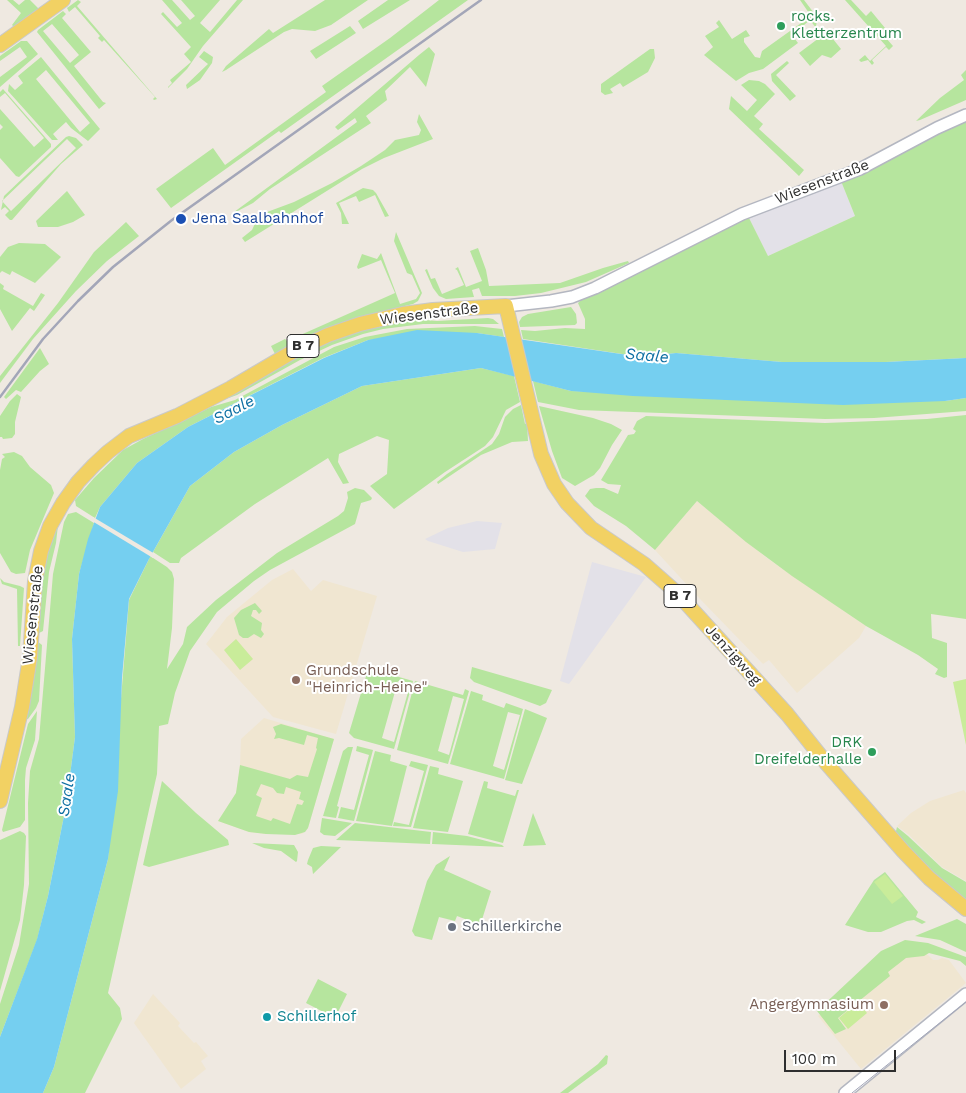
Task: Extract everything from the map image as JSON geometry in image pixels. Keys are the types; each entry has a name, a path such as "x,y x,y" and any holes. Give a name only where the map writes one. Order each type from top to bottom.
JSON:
{"main road":[{"path":"0,45 63,0"},
{"name":"Jenzigweg","path":"506,306 541,454 561,496 573,511 591,528 644,564 677,593 787,714 827,764 903,851 929,878 966,909"},
{"name":"Wiesenstraße","path":"0,801 22,706 30,657 35,580 41,551 50,526 63,503 78,482 94,465 129,436 177,416 231,388 294,351 328,335 360,324 403,314 433,310 506,306"}],"street":[{"name":"Wiesenstraße","path":"506,306 551,301 595,288 742,214 860,168 966,115"},
{"path":"845,1093 966,994"}],"shaded area":[{"path":"841,181 855,216 768,256 748,216"},
{"path":"697,501 767,558 866,626 859,638 797,693 769,660 763,664 655,550"},
{"path":"477,521 502,523 495,549 463,552 425,539 448,528"},
{"path":"592,562 646,577 569,684 560,681"},
{"name":"Grundschule \"Heinrich-Heine\"","path":"293,569 311,591 323,580 377,596 336,734 273,717 206,644 227,617 272,580"},
{"path":"264,718 334,739 308,828 302,834 249,832 218,821 236,793 241,739"},
{"path":"964,790 966,793 966,881 942,867 897,826 911,813 930,801"},
{"name":"Angergymnasium","path":"907,942 926,953 933,960 942,958 949,960 966,983 861,1069 818,1016 862,976"},
{"path":"153,994 180,1023 178,1026 208,1056 201,1061 206,1069 181,1089 134,1023"}],"green space":[{"path":"7,0 13,0 19,5 25,0 30,0 39,9 16,29 12,25 21,13"},
{"path":"78,0 81,2 77,6 157,99 153,99 155,97 104,40 102,42 98,38 100,36 75,7 69,12 67,8"},
{"path":"162,0 172,0 190,20 195,16 181,0 220,0 200,23 210,32 237,0 243,0 203,46 187,69 168,88 172,83 170,80 191,62 184,54 191,47 161,14 163,12 177,27 182,23"},
{"path":"325,0 368,0 331,25 315,31 292,29 284,32 222,72 226,66 269,29 273,33"},
{"path":"388,0 410,0 363,29 358,21"},
{"path":"439,0 468,0 281,133 279,131 171,208 156,189 213,148 225,165 326,92 322,86 390,38"},
{"path":"800,0 804,0 817,17 816,28 810,20 792,35 798,43 763,69 749,73 736,81 704,55 713,47 705,36 719,27 716,23 719,20 732,39 746,30 750,36 744,38 744,42 755,57 760,58 762,51 811,16"},
{"path":"845,0 851,0 866,16 871,11 890,34 886,38 893,46 889,50 886,47 872,60 874,63 872,65 868,60 861,62 859,60 865,55 870,61 886,46"},
{"path":"63,11 66,14 62,18 91,52 74,66 103,102 106,103 99,109 37,32","holes":["52,24 79,55 70,63 43,31"]},
{"path":"350,26 356,33 316,59 310,51"},
{"path":"823,35 833,39 841,49 831,58 822,55 810,66 799,53"},
{"path":"21,41 27,41 38,54 0,87 0,77 27,57 20,47 0,61 0,56"},
{"path":"429,47 435,54 426,87 410,67 385,91 387,100 366,116 371,123 270,189 253,203 230,215 357,122 355,118 338,130 335,127"},
{"path":"650,49 654,49 655,58 648,72 623,87 620,83 610,89 613,93 605,95 601,92 601,84"},
{"path":"204,51 213,57 212,63 200,80 187,89 186,85 208,64 199,57"},
{"path":"41,57 100,129 88,141 66,122 53,134 58,140 52,140 8,91 9,84 15,90 23,83 18,76","holes":["46,70 90,123 80,132 36,79"]},
{"path":"787,61 789,63 776,75 796,96 790,101 772,81 771,74"},
{"path":"966,70 966,100 916,121 940,98 964,80 961,75"},
{"path":"749,80 765,84 775,94 754,116 763,124 759,129 804,170 799,176 729,109 731,96 747,111 757,100 741,85"},
{"path":"3,89 51,144 51,147 19,177 0,158 0,130 3,127 0,124 0,109 34,147 44,138 5,93 0,97 0,92"},
{"path":"419,114 433,139 384,158 362,169 245,242 242,238 252,230 259,215 294,202 332,183 385,150 395,140 419,135 421,130 417,122"},
{"path":"966,120 966,358 886,362 782,362 676,353 642,357 523,339 521,330 585,329 585,319 578,303 583,298 637,274 748,216 768,256 855,216 841,181"},
{"path":"66,137 76,138 83,145 61,164 10,220 5,215 9,211 5,207 1,210 3,202 11,211 76,148 67,139 3,200 4,196"},
{"path":"363,188 373,190 376,193 389,216 385,217 375,195 359,202 356,196 339,203 349,224 342,224 341,213 336,203"},
{"path":"67,191 85,215 73,222 58,227 38,227 36,221"},
{"path":"126,222 139,236 107,261 76,291 33,339 0,383 0,376 58,303 94,252"},
{"path":"396,232 422,293 418,301 326,328 275,354 271,346 285,339 287,341 395,293 381,260 358,269 362,254 377,259 381,253 400,304 416,299 420,293 412,275 407,273 394,241"},
{"path":"19,243 45,244 61,257 35,283 12,271 10,275 2,271 0,273 0,257 8,247"},
{"path":"478,248 486,270 489,286 560,283 603,268 628,261 629,263 586,282 541,293 515,296 482,296 479,288 472,290 474,297 446,299 439,296 425,270 427,269 431,279 435,278 442,294 464,285 455,269 458,267 466,287 482,281 470,251"},
{"path":"0,283 4,286 3,289 33,306 41,293 45,295 34,311 30,308 12,331 0,309"},
{"path":"571,307 576,314 577,323 575,325 520,327 519,322 522,317 528,314"},
{"path":"424,318 425,320 437,321 488,318 493,319 499,324 423,324 383,329 363,334 332,345 300,360 237,395 209,405 296,355 359,329"},
{"path":"475,326 502,329 504,337 477,333 368,340 323,358 188,427 137,463 100,507 95,518 76,506 75,500 94,478 123,450 211,407 235,400 334,347 365,337 407,329"},
{"path":"40,348 49,364 21,392 16,390 6,399 4,397"},
{"path":"481,368 514,376 520,402 506,410 493,437 485,446 394,509 370,486 387,474 389,440 377,436 339,454 338,462 349,483 343,484 328,458 255,504 181,558 179,563 170,563 153,552 190,486 234,452 282,425 362,386"},
{"path":"533,381 571,391 945,401 966,398 966,411 874,418 825,419 579,410 538,402"},
{"path":"17,394 21,397 15,422 15,434 12,438 3,439 0,437 0,416"},
{"path":"521,405 525,424 527,423 528,441 512,442 481,455 438,484 437,482 447,474 492,444 499,434 505,417 513,409"},
{"path":"539,406 593,418 622,430 594,475 575,486 562,478"},
{"path":"966,415 966,619 931,614 932,638 947,643 947,677 944,678 935,674 938,669 918,655 866,626 792,576 746,542 697,501 655,550 626,526 594,506 585,496 590,489 596,488 604,488 618,494 621,485 608,484 601,480 628,435 634,434 636,431 633,429 637,421 646,416 825,423 927,419"},
{"path":"14,452 22,456 30,467 51,485 54,493 30,550 25,573 16,574 11,572 0,553 0,470 2,459 5,457 2,454"},
{"path":"355,488 364,490 372,498 361,503 355,524 270,570 254,581 217,612 190,651 175,693 168,724 159,726 157,774 108,993 120,1008 122,1019 85,1093 43,1093 54,1067 108,859 129,600 150,556 167,567 172,572 174,579 172,628 167,669 183,644 187,627 216,600 277,553 338,516 344,511 348,498 347,492"},
{"path":"76,512 94,523 79,574 72,639 75,737 66,806 37,940 0,1037 0,1004 19,945 29,884 28,803 30,771 39,739 53,574 64,522 68,514"},
{"path":"58,525 49,572 43,631 37,634 39,595 46,551"},
{"path":"0,578 4,582 24,588 20,646 18,646 17,589 2,584"},
{"path":"255,603 262,611 259,614 256,610 253,610 251,616 262,623 261,630 264,634 261,638 254,634 248,638 243,638 239,635 234,618 241,610"},
{"path":"236,639 253,659 240,670 224,650"},
{"path":"37,641 42,645 39,701 36,708 26,719"},
{"path":"472,667 552,690 546,703 540,706 474,682 470,678"},
{"path":"370,668 376,668 386,670 385,673 413,681 394,749 354,738 349,733","holes":["398,681 410,685 394,742 382,738"]},
{"path":"966,679 966,745 953,682"},
{"path":"415,681 463,695 465,689 469,691 448,764 397,750","holes":["453,696 464,699 449,755 438,751"]},
{"path":"471,691 483,695 482,700 504,708 506,703 523,709 504,779 450,764","holes":["508,712 520,715 504,770 493,766"]},
{"path":"525,709 547,718 522,784 505,780"},
{"path":"37,711 35,740 26,768 25,820 20,827 3,832 28,724"},
{"path":"281,724 334,739 308,828 305,832 295,835 249,832 218,821 236,793 240,765 290,779 297,775 308,777 317,749 318,738 307,735 304,745 279,738 274,739 276,734 273,727","holes":["261,784 273,788 277,793 284,794 286,787 301,792 299,799 304,801 302,805 297,804 290,824 273,818 271,821 256,816 262,798 256,795"]},
{"path":"357,746 373,750 354,821 338,818 341,807 354,810 369,755 356,751"},
{"path":"348,747 353,747 337,806 339,807 336,818 323,816 343,751"},
{"path":"375,751 391,755 390,761 407,766 392,826 356,821"},
{"path":"411,761 428,765 411,827 393,826 394,822 409,825 424,771 409,766"},
{"path":"430,766 439,768 438,774 463,781 448,832 413,828"},
{"path":"162,781 228,840 229,845 149,867 143,865"},
{"path":"484,781 488,782 487,788 515,796 517,790 519,790 503,843 468,834"},
{"path":"533,813 546,845 523,846"},
{"path":"322,818 352,823 335,836 324,835 320,832"},
{"path":"355,823 431,832 430,844 336,840"},
{"path":"897,827 942,868 966,882 966,900 933,875 895,835"},
{"path":"20,831 26,836 20,920 0,991 0,840"},
{"path":"433,832 467,836 504,847 432,844"},
{"path":"252,843 294,845 298,852 297,861 281,851 264,848"},
{"path":"321,846 341,847 313,874 312,867 307,864 308,860 313,848"},
{"path":"450,856 444,870 491,891 480,926 465,922 465,919 457,916 455,921 439,917 432,940 415,936 412,931 427,881 436,865"},
{"path":"885,872 918,912 916,917 926,922 922,924 914,920 907,921 881,932 868,932 845,925 874,880"},
{"path":"885,874 903,896 892,904 874,882"},
{"path":"957,919 966,924 966,952 940,940 915,936"},
{"path":"905,940 928,943 966,957 966,966 960,961 929,953 924,956 906,958 888,972 890,976 838,1018 846,1029 835,1034 817,1011 881,951"},
{"path":"318,979 347,994 335,1018 306,1003"},
{"path":"858,1002 867,1013 848,1029 839,1018"},
{"path":"606,1055 608,1056 607,1064 568,1093 560,1093 598,1064"}],"water":[{"name":"Saale","path":"417,330 477,333 642,357 676,353 782,362 886,362 966,358 966,398 945,401 843,405 633,396 571,391 481,368 362,386 282,425 234,452 190,486 129,599 122,678 118,791 108,859 54,1067 43,1093 0,1093 0,1037 37,939 48,896 66,806 75,737 72,639 79,574 88,539 100,507 137,463 188,427 324,358 368,340"}],"pier":[{"path":"93,517 155,554 153,558 92,521"}],"tram line":[{"path":"852,1093 966,1002"}],"railway":[{"path":"0,397 43,339 113,267 172,220 481,0"}],"place":[{"name":"rocks. Kletterzentrum","path":"781,26"},
{"name":"Jena Saalbahnhof","path":"181,219"},
{"name":"Grundschule \"Heinrich-Heine\"","path":"296,680"},
{"name":"DRK Dreifelderhalle","path":"872,752"},
{"name":"Schillerkirche","path":"452,927"},
{"name":"Angergymnasium","path":"884,1005"},
{"name":"Schillerhof","path":"267,1017"}]}
